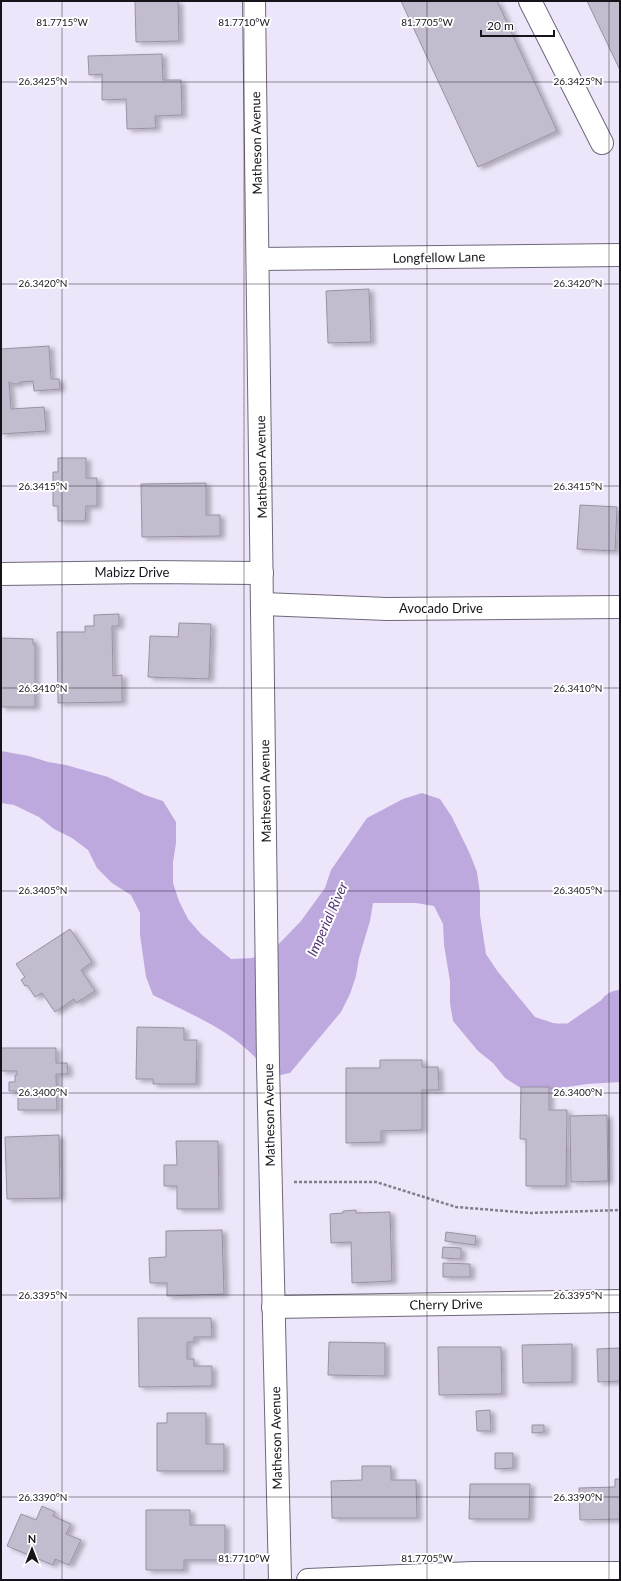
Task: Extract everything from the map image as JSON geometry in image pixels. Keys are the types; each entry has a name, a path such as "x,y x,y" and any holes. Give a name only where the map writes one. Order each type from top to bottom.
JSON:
{"street":[{"name":"Matheson Avenue","path":"254,1 268,1065 280,1580"},
{"path":"530,1 602,143"},
{"name":"Longfellow Lane","path":"258,259 620,255"},
{"name":"Mabizz Drive","path":"1,574 150,572 262,573"},
{"name":"Avocado Drive","path":"263,604 387,609 620,607"},
{"name":"Cherry Drive","path":"273,1307 620,1301"},
{"path":"308,1580 473,1573 620,1574"}],"path":[{"path":"270,1182 376,1182 456,1207 530,1213 620,1210"}],"water":[{"path":"1,751 29,756 108,777 145,795 163,801 176,822 173,883 179,901 188,919 201,934 231,959 252,958 271,952 301,921 325,888 331,870 367,818 403,799 422,793 440,799 452,817 477,872 480,893 480,915 486,954 498,972 535,1017 553,1023 572,1026 593,1026 611,1023 620,1005 620,1082 587,1084 548,1090 524,1090 505,1078 493,1063 478,1051 453,1021 443,924 434,906 416,903 373,903 356,976 350,994 341,1012 290,1073 271,1077 248,1050 234,1039 200,1018 153,995 146,977 140,935 140,913 131,895 112,883 97,868 88,850 72,838 54,829 39,817 14,805 1,803"}],"building":[{"path":"135,1 178,1 179,41 136,42"},
{"path":"401,1 497,1 557,131 478,167"},
{"path":"587,1 620,1 620,70"},
{"path":"162,54 163,80 181,80 182,115 155,116 156,128 127,129 126,99 102,100 102,74 89,75 88,56"},
{"path":"369,289 371,342 328,343 326,291"},
{"path":"49,346 51,379 59,379 60,389 34,391 33,381 20,382 18,384 9,382 11,409 44,407 46,431 1,434 1,349"},
{"path":"58,458 86,458 86,478 97,478 97,506 86,506 85,521 58,521 58,506 53,506 53,472 58,472"},
{"path":"206,483 206,515 220,515 220,536 142,537 141,484"},
{"path":"580,505 617,507 615,551 577,549"},
{"path":"119,614 119,626 112,626 113,676 122,675 122,702 58,703 57,632 85,632 85,626 94,626 94,615"},
{"path":"179,623 211,624 209,679 148,677 150,636 178,637"},
{"path":"1,638 33,639 33,644 35,644 35,707 1,707"},
{"path":"70,929 92,962 81,970 95,991 76,1003 74,999 55,1012 42,993 35,997 27,985 25,986 21,980 25,977 16,964"},
{"path":"137,1027 184,1028 184,1040 197,1040 196,1084 153,1084 153,1079 136,1079"},
{"path":"1,1048 56,1048 56,1063 67,1063 68,1074 56,1074 57,1110 18,1110 18,1091 9,1091 9,1082 15,1082 15,1075 17,1075 17,1071 1,1071"},
{"path":"380,1060 422,1060 422,1067 438,1067 439,1090 422,1090 422,1130 381,1131 381,1142 346,1143 346,1068 380,1068"},
{"path":"521,1087 549,1087 549,1110 567,1110 566,1186 526,1186 526,1139 520,1139"},
{"path":"607,1115 608,1181 571,1182 570,1116"},
{"path":"59,1135 60,1198 7,1199 5,1137"},
{"path":"176,1141 218,1141 219,1209 177,1209 177,1186 164,1186 164,1165 177,1165"},
{"path":"356,1210 356,1213 390,1212 392,1281 352,1283 351,1242 331,1243 330,1214"},
{"path":"222,1230 224,1294 167,1296 167,1283 150,1283 149,1258 166,1257 166,1231"},
{"path":"446,1232 476,1236 475,1245 445,1241"},
{"path":"443,1247 461,1248 461,1259 442,1258"},
{"path":"443,1263 470,1264 470,1277 443,1277"},
{"path":"138,1318 211,1318 212,1337 194,1337 194,1342 187,1342 187,1359 194,1359 194,1366 212,1366 212,1386 139,1387"},
{"path":"329,1342 385,1343 385,1376 328,1375"},
{"path":"572,1344 572,1382 523,1383 522,1345"},
{"path":"438,1347 501,1347 502,1394 439,1395"},
{"path":"620,1348 620,1381 598,1382 597,1349"},
{"path":"490,1410 491,1431 477,1431 476,1411"},
{"path":"167,1413 206,1413 206,1444 224,1444 224,1471 157,1471 157,1423 167,1423"},
{"path":"532,1425 544,1425 544,1432 532,1433"},
{"path":"495,1453 513,1453 513,1468 495,1469"},
{"path":"362,1466 391,1466 391,1480 416,1480 417,1518 332,1518 331,1481 362,1480"},
{"path":"615,1479 620,1479 620,1519 580,1520 579,1488 615,1487"},
{"path":"470,1484 530,1484 529,1519 469,1519"},
{"path":"42,1506 55,1512 53,1516 71,1524 66,1534 81,1540 69,1565 55,1559 53,1565 7,1546 21,1514 36,1520"},
{"path":"146,1510 190,1510 190,1525 225,1525 225,1560 184,1560 184,1570 146,1570"}],"waterway":[{"name":"Imperial River","path":"551,1046 575,1045 617,1016 620,1012"}]}
